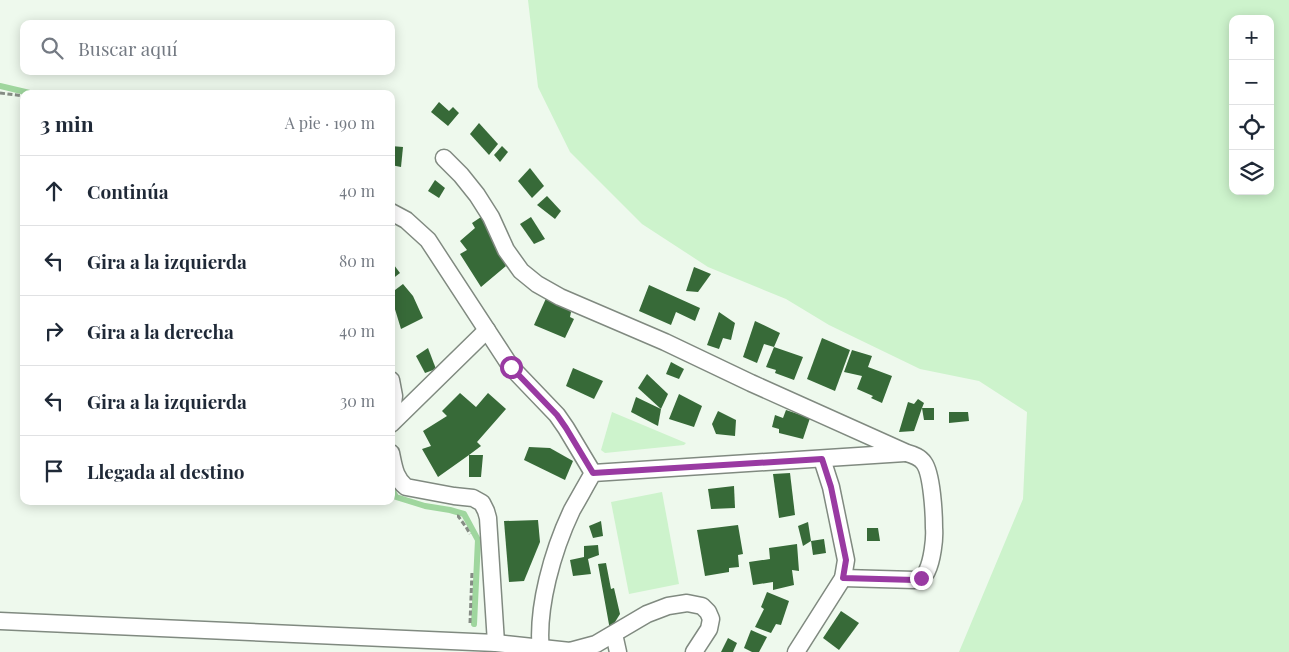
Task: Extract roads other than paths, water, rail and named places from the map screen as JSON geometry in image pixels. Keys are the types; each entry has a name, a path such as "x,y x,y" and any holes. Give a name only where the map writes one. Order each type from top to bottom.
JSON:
{"street":[{"path":"444,158 477,195 491,217 506,250 521,271 537,284 560,297 665,342 751,383 917,456 924,463 929,474 934,529 932,553 927,571 921,578 915,580 843,578"},
{"path":"395,214 406,220 428,240 511,367 557,415 593,473"},
{"path":"395,420 487,330"},
{"path":"593,473 907,453"},
{"path":"796,652 843,578 846,560 831,487 822,459"},
{"path":"395,471 400,483 406,487 473,498 482,503 488,518 496,643"},
{"path":"541,650 541,611 548,578 572,510 593,473"},
{"path":"0,621 496,643 516,649 570,651 587,650 647,614 668,606 687,604 702,606 708,612 711,620 709,629 694,652"},
{"path":"614,634 618,652"}],"waterway":[{"path":"0,86 20,91"},
{"path":"395,495 396,497 425,506 464,514 478,540 474,624"}]}
